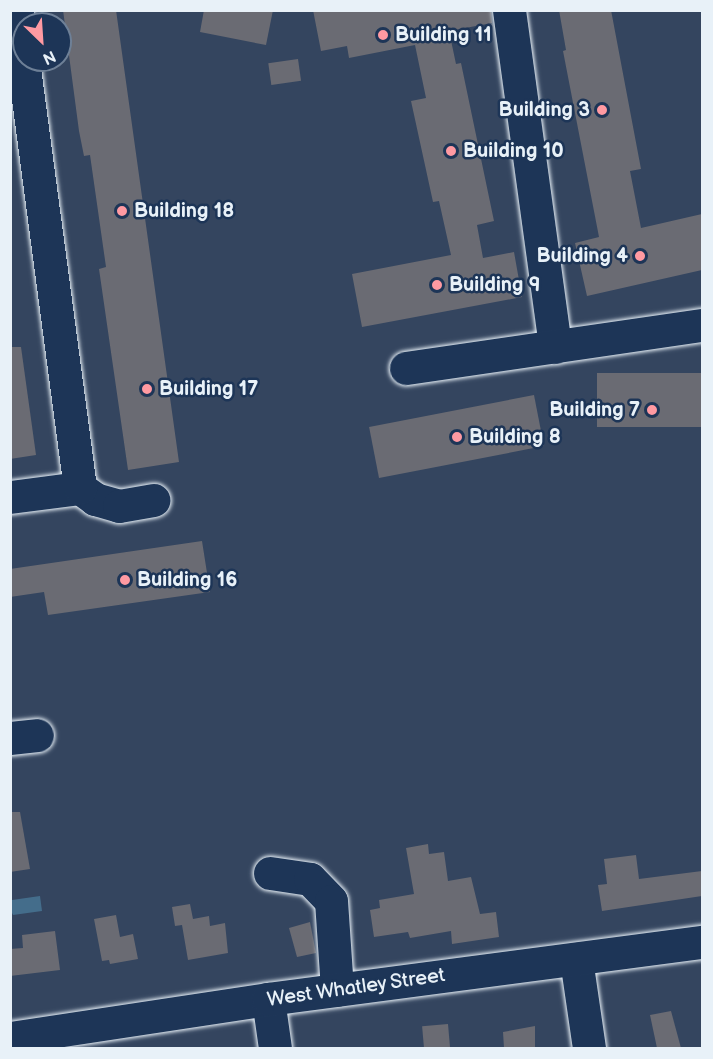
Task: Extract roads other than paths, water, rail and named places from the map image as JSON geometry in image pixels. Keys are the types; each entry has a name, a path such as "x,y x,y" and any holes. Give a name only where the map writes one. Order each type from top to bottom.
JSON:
{"street":[{"path":"16,10 80,488"},
{"path":"508,10 555,346"},
{"path":"406,368 702,325"},
{"path":"10,497 80,488 95,499 118,506 153,500"},
{"path":"270,873 310,879 331,901 337,990"},
{"name":"West Whatley Street","path":"10,1038 268,999 702,942"},
{"path":"576,959 589,1048"},
{"path":"268,999 275,1048"}],"water":[{"path":"40,896 42,911 13,915 12,900"}],"place":[{"name":"Building 11","path":"383,35"},
{"name":"Building 3","path":"602,110"},
{"name":"Building 10","path":"451,151"},
{"name":"Building 18","path":"122,211"},
{"name":"Building 4","path":"640,256"},
{"name":"Building 9","path":"437,285"},
{"name":"Building 17","path":"147,389"},
{"name":"Building 7","path":"652,410"},
{"name":"Building 8","path":"457,437"},
{"name":"Building 16","path":"125,580"}]}
